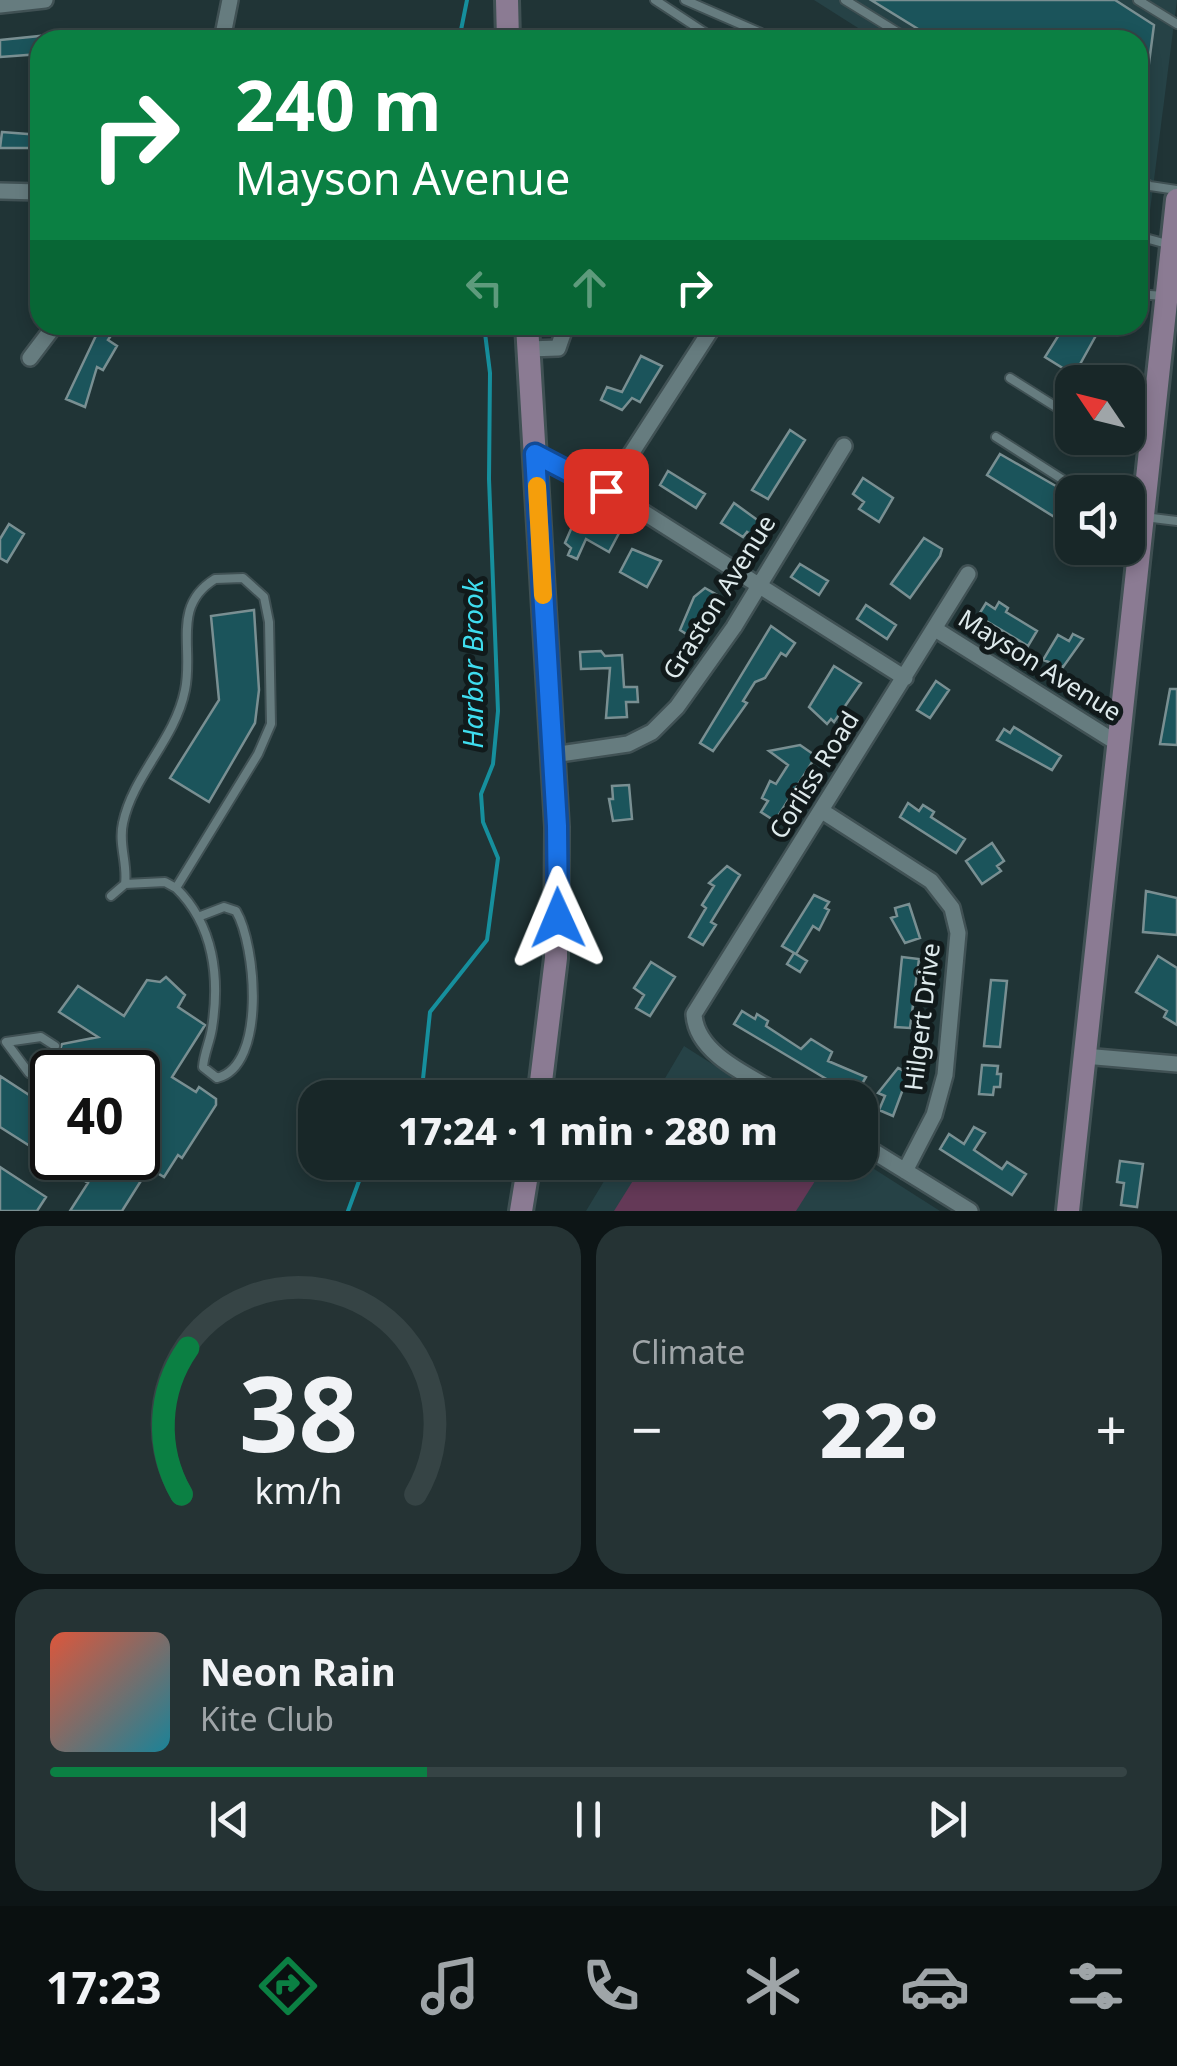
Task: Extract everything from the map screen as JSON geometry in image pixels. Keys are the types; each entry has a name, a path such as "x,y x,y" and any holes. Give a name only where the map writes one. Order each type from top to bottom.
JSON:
{"main road":[{"path":"506,0 508,30"},
{"path":"1143,475 1171,296 1177,200"},
{"path":"528,337 553,755 558,918 541,1080"},
{"path":"1068,1211 1117,743 1130,565"},
{"path":"521,1211 526,1180"}],"street":[{"path":"224,30 230,0"},
{"path":"0,5 39,1"},
{"path":"0,191 30,192"},
{"path":"30,358 47,335"},
{"path":"528,337 558,348 563,335"},
{"path":"606,491 707,335"},
{"name":"Graston Avenue","path":"553,755 628,744 652,732 678,707 734,627 844,446"},
{"path":"535,454 606,491 904,678"},
{"name":"Corliss Road","path":"758,1080 699,1038 694,1014 968,574"},
{"name":"Mayson Avenue","path":"935,629 1117,743"},
{"name":"Hilgert Drive","path":"822,810 931,881 952,908 958,933 946,1075 934,1115 905,1171"},
{"path":"1084,1056 1177,1064"},
{"path":"878,1154 970,1211"}],"lane":[{"path":"655,0 701,30"},
{"path":"684,0 754,30"},
{"path":"845,0 894,30"},
{"path":"1138,0 1177,24"},
{"path":"1148,185 1177,190"},
{"path":"1148,239 1172,245"},
{"path":"1010,378 1055,406"},
{"path":"996,437 1055,475"},
{"path":"1145,445 1149,446"},
{"path":"1145,517 1177,520"},
{"path":"125,884 123,823 178,716 186,687 186,614 191,601 215,579 243,578 264,597 269,622 270,724 258,754 176,888"},
{"path":"111,896 125,884 165,882 176,888 198,917 214,958 216,984 203,1067 218,1078 236,1066 245,1044 253,1008 254,966 244,925 236,912 224,907 198,917"},
{"path":"3,1040 42,1038 55,1046"},
{"path":"3,1040 30,1073"}],"shaded area":[{"path":"814,0 1177,0 1150,211 1148,30 861,30"},
{"path":"684,1046 737,1080 664,1080"},
{"path":"878,1171 940,1211 586,1211 605,1180 878,1180"},
{"path":"633,1180 816,1180 796,1211 614,1211"}],"building":[{"path":"871,0 1115,0 1154,25 1148,71 1148,30 920,30"},
{"path":"30,37 30,55 0,57 0,40"},
{"path":"2,132 30,134 30,148 0,148"},
{"path":"96,335 111,335 108,340 117,346 103,370 97,367 85,407 66,399"},
{"path":"1059,335 1096,335 1080,365 1058,365 1045,357"},
{"path":"641,356 662,366 640,402 632,398 622,410 601,400 607,387 622,392"},
{"path":"790,430 805,440 768,499 752,490"},
{"path":"1000,454 1055,486 1055,517 987,475"},
{"path":"668,471 705,494 696,508 660,485"},
{"path":"863,478 893,498 879,522 859,509 864,502 853,494"},
{"path":"734,503 763,524 755,537 747,532 743,537 721,523"},
{"path":"578,513 619,533 609,552 586,539 577,559 568,555 571,548 565,543"},
{"path":"9,524 24,534 7,562 0,558 0,539"},
{"path":"924,538 942,549 910,598 891,584"},
{"path":"632,549 661,561 647,587 620,572"},
{"path":"800,564 828,581 819,595 791,577"},
{"path":"705,588 719,596 691,637 680,630 694,597"},
{"path":"999,602 1008,608 1006,612 1037,631 1028,646 978,616 986,603 995,609"},
{"path":"866,605 896,625 887,639 857,619"},
{"path":"254,610 259,690 255,723 209,802 170,778 219,700 211,616"},
{"path":"771,626 795,643 786,656 781,653 765,678 755,682 743,701 747,703 713,751 700,743"},
{"path":"1073,634 1083,639 1063,667 1043,660 1058,635 1069,641"},
{"path":"601,651 605,656 622,655 624,687 637,687 638,702 626,702 627,717 606,718 610,668 581,669 580,652"},
{"path":"834,666 861,683 834,722 831,719 827,724 809,707"},
{"path":"936,681 949,690 930,718 917,710"},
{"path":"1170,689 1177,689 1177,745 1160,744"},
{"path":"1014,727 1061,756 1052,770 997,740 1004,729 1010,733"},
{"path":"800,745 816,756 775,821 761,812 768,801 762,798 770,781 776,784 788,765 769,751"},
{"path":"629,785 632,819 613,821 609,799 613,799 612,786"},
{"path":"908,803 919,811 923,805 934,812 931,817 965,839 956,853 900,817"},
{"path":"992,843 1004,861 997,866 1001,871 982,884 966,861"},
{"path":"727,866 740,875 711,922 716,925 703,945 689,937 706,908 702,905 714,886 709,883"},
{"path":"1146,891 1177,898 1177,935 1143,932"},
{"path":"814,895 829,902 825,908 829,910 819,930 813,926 796,954 807,961 800,972 787,964 794,953 782,946"},
{"path":"909,904 920,938 905,943 891,918 897,916 895,908"},
{"path":"1158,956 1177,968 1177,1025 1164,1017 1167,1011 1136,992"},
{"path":"902,957 919,959 910,1028 895,1027"},
{"path":"651,962 675,977 650,1016 636,1008 644,995 634,988"},
{"path":"166,977 185,995 178,1007 205,1025 172,1077 196,1092 199,1087 216,1099 182,1158 178,1155 164,1177 160,1175 160,1050 60,1050 62,1044 98,1037 59,1012 78,986 124,1016 147,980 160,982"},
{"path":"991,980 1007,981 1000,1047 984,1046"},
{"path":"742,1011 755,1019 757,1014 768,1021 766,1026 801,1049 811,1039 832,1052 828,1061 866,1077 828,1080 734,1024"},
{"path":"982,1065 998,1066 997,1074 1001,1074 1000,1087 994,1087 993,1095 979,1094"},
{"path":"898,1068 909,1073 893,1116 879,1110 885,1096 878,1093"},
{"path":"0,1076 30,1096 30,1146 0,1127"},
{"path":"974,1127 985,1133 974,1150 1002,1169 1007,1162 1026,1174 1012,1195 940,1149 949,1134 964,1144"},
{"path":"1120,1161 1143,1164 1137,1207 1121,1205 1124,1183 1117,1182"},
{"path":"0,1167 46,1197 37,1211 0,1211"},
{"path":"83,1180 141,1180 122,1211 70,1211 88,1183"}],"waterway":[{"name":"Harbor Brook","path":"461,30 467,0"},
{"name":"Harbor Brook","path":"423,1080 430,1012 487,940 498,858 483,822 481,794 493,764 498,711 489,479 490,373 485,335"},
{"name":"Harbor Brook","path":"348,1211 359,1180"}],"slow traffic":[{"path":"537,486 543,595"}],"route":[{"path":"558,918 557,826 535,454 606,491"}]}
